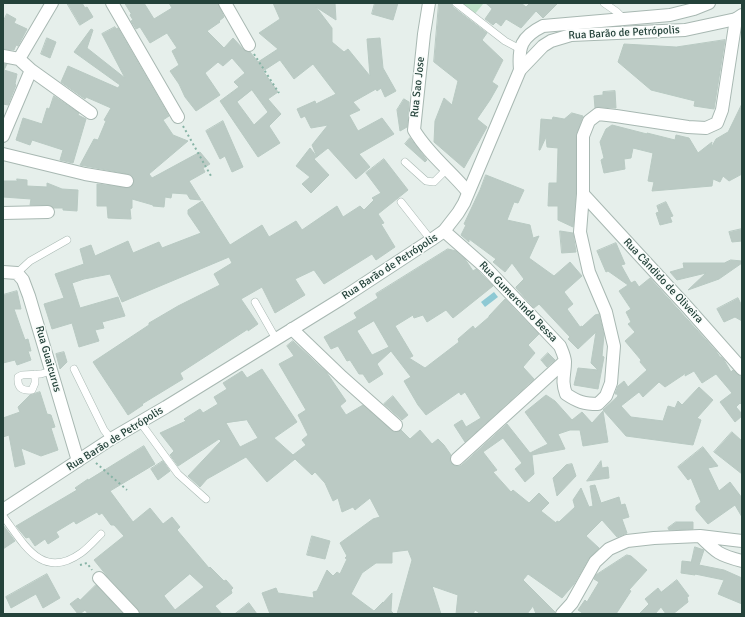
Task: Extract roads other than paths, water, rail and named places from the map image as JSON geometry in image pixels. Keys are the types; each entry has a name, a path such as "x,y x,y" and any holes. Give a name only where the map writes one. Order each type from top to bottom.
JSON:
{"street":[{"path":"19,59 52,3"},
{"path":"112,3 178,117"},
{"path":"225,3 249,45"},
{"name":"Rua Sao Jose","path":"429,3 424,34 414,130 446,170 457,179 468,192"},
{"path":"520,70 520,49 526,37 543,26 670,15 694,9 709,3"},
{"name":"Rua Barão de Petrópolis","path":"3,510 111,439 342,299 444,231 458,214 520,70 543,46 561,37 571,35 685,30 739,17"},
{"name":"Rua Gumercindo Bessa","path":"444,231 486,268 560,346 565,361 563,386 566,394 585,404 598,404 606,396 611,383 614,346 606,312 589,272 580,232 583,194 583,136 588,121 598,114 688,127 706,128 717,122 722,110 739,17"},
{"path":"3,56 19,59 30,70 91,113"},
{"path":"3,136 30,70"},
{"path":"3,154 85,174 127,181"},
{"path":"457,179 475,174"},
{"name":"Rua Cândido de Oliveira","path":"583,194 742,369"},
{"path":"3,213 48,212"},
{"path":"3,272 17,273"},
{"name":"Rua Guaicurus","path":"17,273 23,280 29,296 78,461"},
{"path":"292,329 342,378 396,426"},
{"path":"457,459 565,361"},
{"path":"700,536 717,552 728,558 742,561"},
{"path":"562,614 572,603 595,562 609,549 627,541 700,536 742,541"},
{"path":"99,578 133,614"}],"lane":[{"path":"456,3 505,42 520,49"},
{"path":"604,3 623,18"},
{"path":"405,162 426,181 434,182 446,170"},
{"path":"400,202 432,240"},
{"path":"17,273 30,261 67,240"},
{"path":"255,302 276,339"},
{"path":"74,369 104,430 111,439"},
{"path":"35,374 51,371"},
{"path":"140,422 178,474 206,499"},
{"path":"3,516 35,556 45,562 63,563 82,553 101,534"}],"water":[{"path":"494,292 498,297 485,307 481,302"}]}
